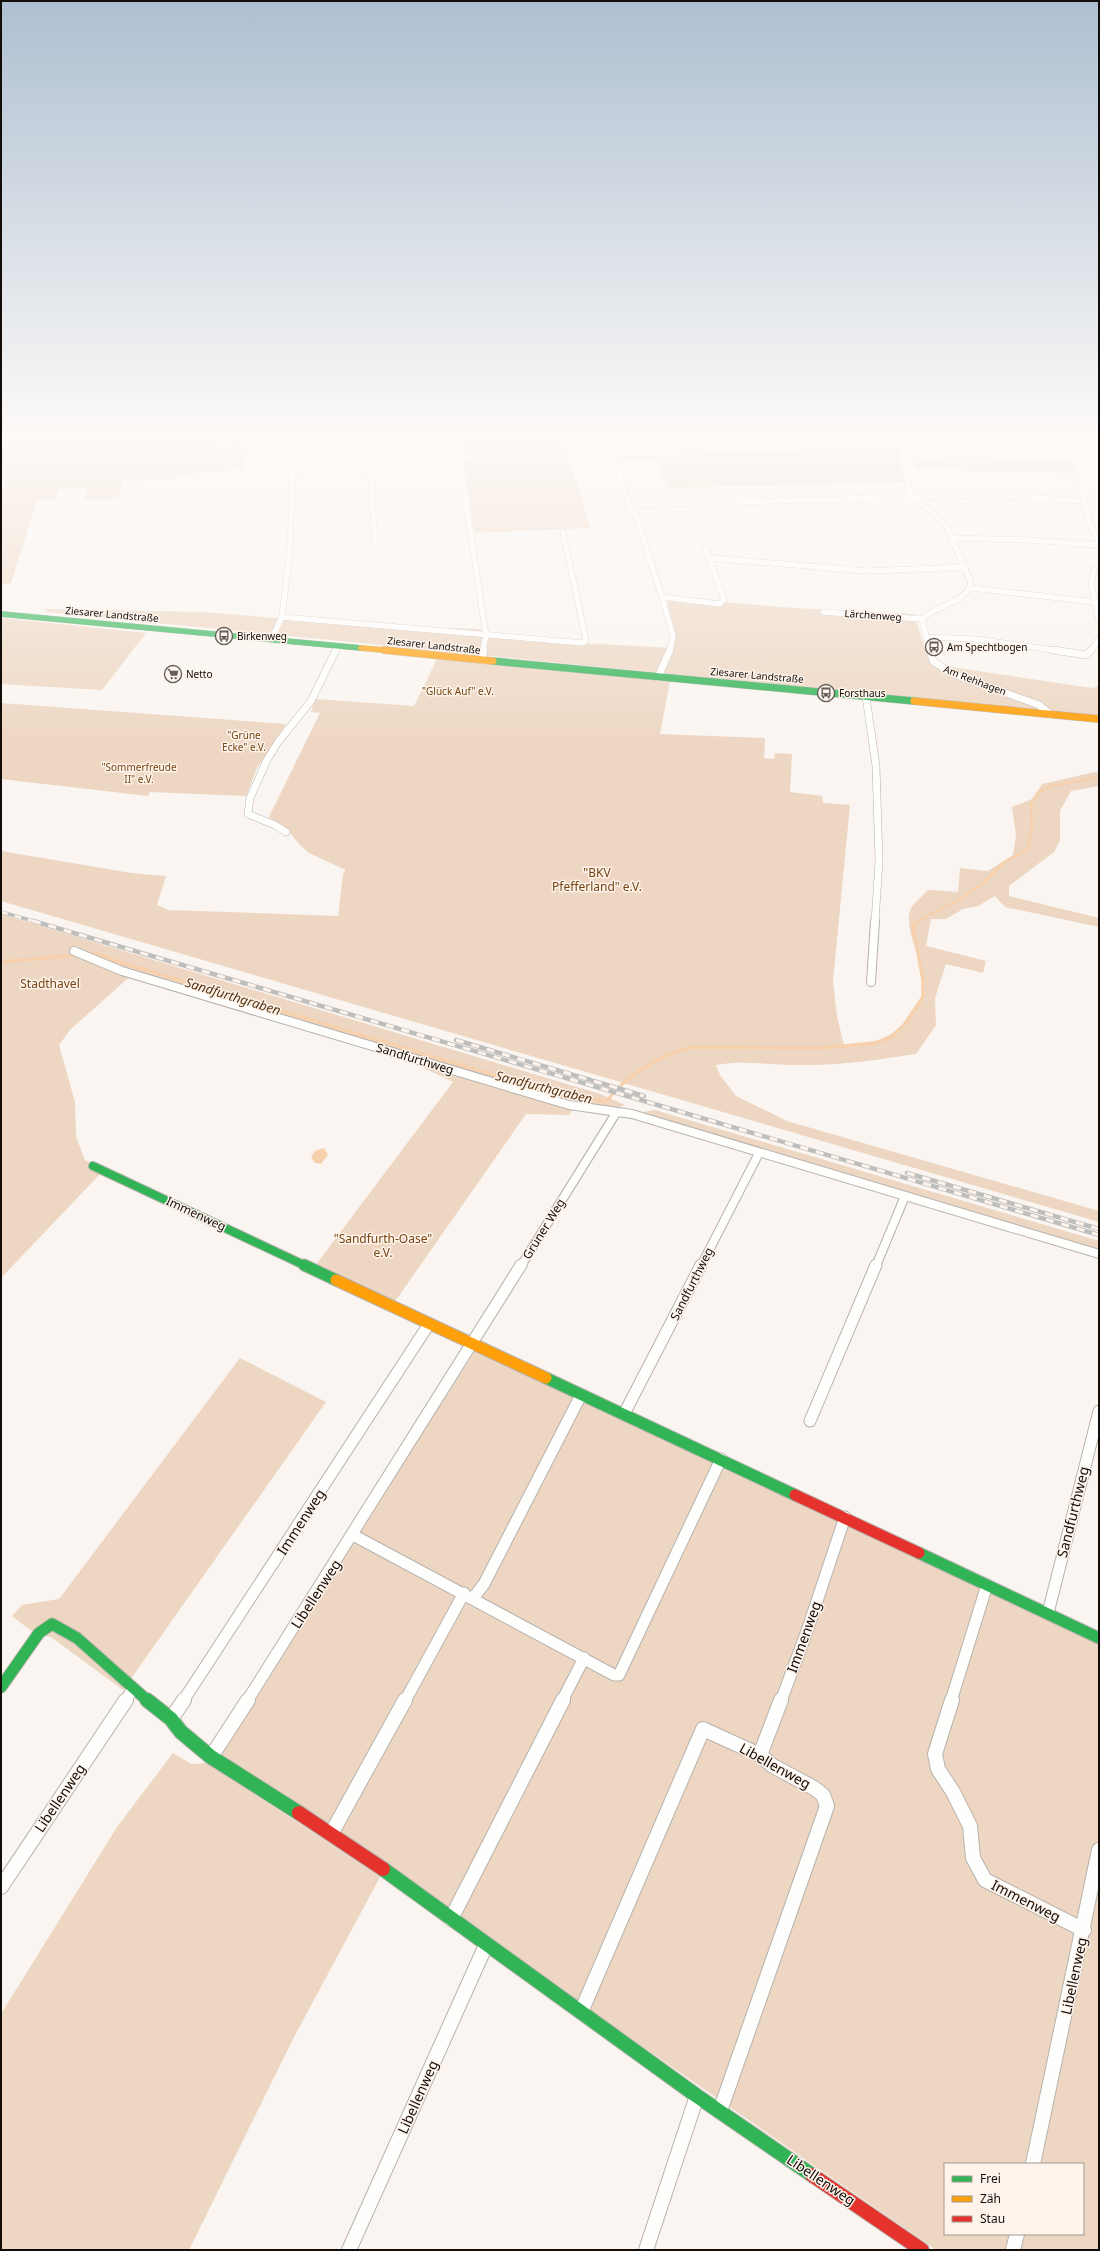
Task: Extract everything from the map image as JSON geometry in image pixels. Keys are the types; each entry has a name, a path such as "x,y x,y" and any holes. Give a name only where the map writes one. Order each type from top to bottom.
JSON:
{"street":[{"path":"271,640 282,617 290,542"},
{"path":"472,542 486,635 482,660"},
{"name":"Ziesarer Landstraße","path":"282,617 583,643 586,640 565,542"},
{"path":"644,542 662,597 672,642 658,677"},
{"path":"922,619 930,610 962,597 971,588 971,579 954,542"},
{"path":"1064,542 1099,544"},
{"path":"662,597 720,604 724,599 705,548"},
{"path":"709,558 868,571 966,567"},
{"path":"1094,570 1091,583 1099,618"},
{"path":"971,588 1026,596 1095,602"},
{"name":"Lärchenweg","path":"823,612 922,619"},
{"name":"Ziesarer Landstraße","path":"1,614 1050,714 1099,720"},
{"name":"Am Rehhagen","path":"922,619 933,660 940,667 967,679 1039,705 1050,714"},
{"path":"926,638 975,639 1086,655 1089,654 1099,639"},
{"path":"286,832 275,825 248,814 250,798 266,760 278,742 311,701 338,646"},
{"path":"866,697 876,766 879,861 871,982"},
{"name":"Sandfurthweg","path":"74,951 87,958 122,971 569,1106 632,1114 1099,1254"},
{"name":"Grüner Weg","path":"472,1344 616,1113"},
{"name":"Sandfurthweg","path":"624,1414 759,1153"},
{"name":"Immenweg","path":"93,1166 845,1517 1099,1638"},
{"path":"810,1421 905,1196"},
{"name":"Immenweg","path":"170,1719 429,1324"},
{"path":"472,1344 354,1535 584,1658 614,1676 619,1675 622,1671 721,1460"},
{"path":"330,1834 469,1596 484,1584 582,1395"},
{"name":"Sandfurthweg","path":"1048,1614 1099,1411"},
{"name":"Immenweg","path":"760,1755 807,1631 845,1517"},
{"name":"Libellenweg","path":"211,1757 354,1535"},
{"name":"Immenweg","path":"987,1585 935,1754 938,1769 953,1792 970,1826 973,1858 985,1880 1084,1930"},
{"name":"Libellenweg","path":"1,1687 39,1633 52,1624 77,1638 133,1690 170,1719 181,1732 211,1757 330,1834 697,2096 922,2250"},
{"path":"450,1919 584,1658"},
{"name":"Libellenweg","path":"1,1887 133,1690"},
{"name":"Libellenweg","path":"580,2013 699,1734 703,1729 708,1729 760,1755 773,1766 814,1788 823,1795 828,1806 720,2111"},
{"path":"1084,1930 1099,1850"},
{"name":"Libellenweg","path":"1033,2163 1084,1930"},
{"name":"Libellenweg","path":"349,2250 486,1945"},
{"path":"646,2250 697,2096"},
{"path":"1013,2250 1017,2235"}],"green space":[{"path":"1,542 24,542 11,583 1,584"},
{"path":"667,595 759,605 914,614 928,657 944,666 1092,688 1099,686 1099,716 46,612 46,609 204,612 445,632 446,628 481,629 481,635 581,643 673,648 676,638 669,614"},
{"path":"1,618 146,633 102,690 1,684"},
{"path":"437,659 670,681 660,734 765,738 764,758 774,759 775,753 792,754 790,792 822,796 823,803 850,805 833,981 837,1017 844,1045 871,1042 888,1036 902,1025 923,998 925,986 910,930 909,920 911,908 915,903 928,890 958,892 960,868 988,871 1013,855 1016,835 1012,807 1032,799 1042,784 1099,771 1099,786 1071,791 1060,811 1060,840 1054,852 1009,886 1009,896 1099,918 1099,927 1005,907 995,896 978,906 963,909 946,919 931,919 926,946 986,961 983,973 946,964 935,998 936,1025 916,1054 826,1065 746,1063 716,1065 720,1075 736,1096 787,1121 1099,1211 1099,1222 1,901 1,851 131,873 166,876 157,905 168,910 338,916 343,874 346,870 309,853 299,844 288,830 269,817 320,713 311,712 315,699 414,706"},
{"path":"1,703 286,724 257,768 246,796 150,792 148,796 1,779"},
{"name":"Stadthavel","path":"1,914 600,1094 625,1105 613,1109 574,1104 135,972 70,1030 59,1045 75,1102 76,1137 85,1160 103,1169 101,1173 1,1278"},
{"name":"\"Sandfurth-Oase\" e.V.","path":"412,1062 573,1109 569,1115 526,1114 394,1303 315,1266 453,1082"},
{"path":"655,1110 1099,1241 1099,1250 657,1118 643,1112"},
{"path":"475,1351 1099,1643 1099,2250 936,2250 219,1753"},
{"path":"240,1358 326,1402 123,1690 51,1637 34,1633 12,1616 22,1605 59,1599"},
{"path":"173,1753 191,1764 208,1763 380,1877 293,2039 189,2250 1,2250 1,2014 117,1827"}],"shaded area":[{"path":"324,1148 328,1155 321,1164 315,1163 311,1157 315,1151"}],"waterway":[{"name":"Sandfurthgraben","path":"917,922 960,899 981,885 1003,863 1028,849 1032,829 1031,803 1041,791 1052,786 1099,777"},
{"name":"Sandfurthgraben","path":"88,954 99,954 122,963 520,1083 606,1102 623,1083 644,1067 668,1055 692,1047 820,1048 876,1043 891,1037 904,1025 923,997 923,980 913,927 917,922"},
{"name":"Sandfurthgraben","path":"1,962 78,955"}],"railway":[{"path":"1,912 37,922"},
{"path":"33,921 1099,1235"},
{"path":"456,1040 644,1096"},
{"path":"907,1173 1099,1229"}],"traffic: fast":[{"path":"1,614 361,648"},
{"path":"493,661 914,701"},
{"path":"93,1166 336,1280"},
{"path":"546,1378 795,1495"},
{"path":"919,1553 1099,1638"},
{"path":"1,1687 39,1633 52,1624 77,1638 133,1689 171,1719 181,1732 211,1757 299,1813"},
{"path":"383,1869 697,2096 812,2175"}],"traffic: slow":[{"path":"361,648 493,661"},
{"path":"914,701 1099,719"},
{"path":"336,1280 546,1378"}],"traffic: jam":[{"path":"795,1495 919,1553"},
{"path":"299,1813 383,1869"},
{"path":"812,2175 922,2250"}],"place":[{"name":"Birkenweg","path":"224,636"},
{"name":"Am Spechtbogen","path":"934,647"},
{"name":"Netto","path":"173,674"},
{"name":"Forsthaus","path":"826,693"}],"park label":[{"name":"\"Glück Auf\" e.V.","path":"458,691"},
{"name":"\"Grüne Ecke\" e.V.","path":"244,740"},
{"name":"\"Sommerfreude II\" e.V.","path":"139,772"},
{"name":"\"BKV Pfefferland\" e.V.","path":"597,880"}]}
